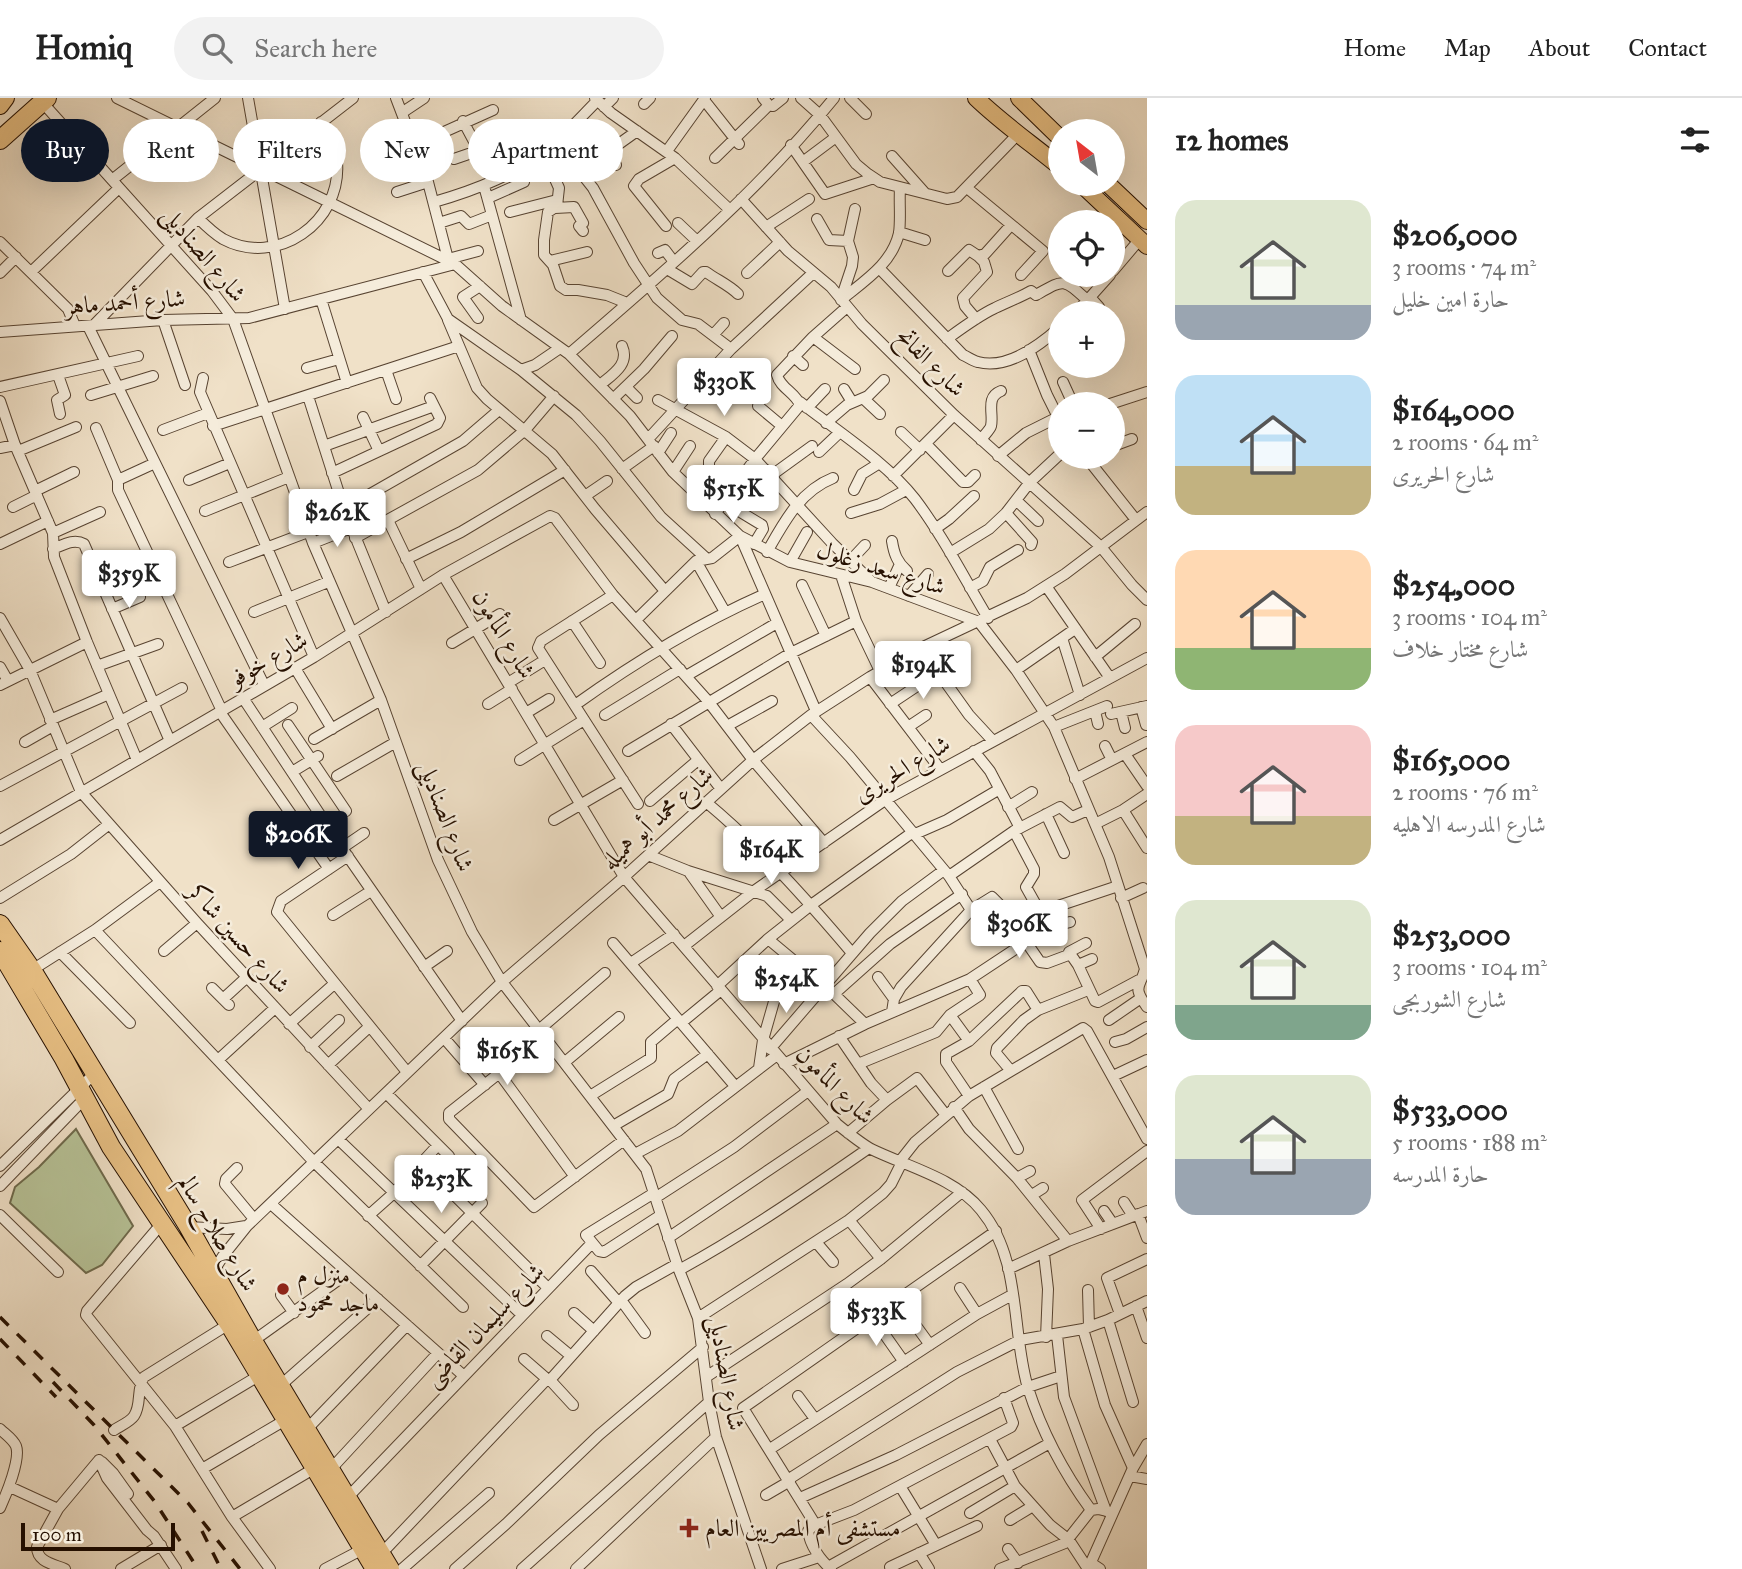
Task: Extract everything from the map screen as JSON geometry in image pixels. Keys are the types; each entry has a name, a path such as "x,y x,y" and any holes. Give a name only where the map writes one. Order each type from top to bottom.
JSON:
{"highway":[{"path":"0,140 44,100"},
{"name":"شارع صلاح سالم","path":"0,924 32,970 188,1226 307,1429 323,1469 363,1549 382,1564"},
{"name":"شارع صلاح سالم","path":"0,951 136,1185 229,1324 287,1419 323,1469 348,1497 382,1564"},
{"path":"81,1093 98,1100 132,1154 140,1163 150,1166"}],"main road":[{"path":"0,106 6,98"},
{"path":"975,98 1048,158"},
{"path":"1012,129 1022,101"},
{"path":"1022,101 1048,126"},
{"path":"1094,196 1144,243"},
{"path":"1121,196 1147,221"}],"street":[{"path":"189,119 215,98"},
{"path":"248,98 252,119"},
{"path":"325,119 353,98"},
{"path":"396,98 406,119"},
{"path":"403,112 424,98"},
{"path":"581,119 599,102 613,98"},
{"path":"715,158 737,141 765,102 774,106 783,98"},
{"path":"801,98 820,115 856,164 874,178 900,188 951,199 967,188 1012,129"},
{"path":"521,370 564,351 648,286 741,199 834,98"},
{"path":"850,98 866,114"},
{"name":"شارع سعد زغلول","path":"121,99 160,119"},
{"path":"666,226 634,186 639,179 671,155 705,99 737,141"},
{"name":"شارع الصناديلى","path":"44,100 217,296 233,319 328,582 380,700 439,860 472,932 502,982 646,1169 698,1318 716,1437 761,1569"},
{"path":"599,102 671,155 730,210"},
{"path":"454,126 493,110"},
{"path":"463,121 468,130"},
{"path":"623,141 637,131"},
{"path":"804,161 836,137"},
{"path":"791,145 825,194 874,178"},
{"path":"454,159 468,155"},
{"path":"892,156 924,192"},
{"path":"31,272 123,178"},
{"path":"243,182 198,218 91,325 118,387 264,685"},
{"path":"263,182 285,309"},
{"name":"شارع سعد زغلول","path":"290,182 452,261 521,320 564,351 600,385 654,446 673,472 740,536 790,562 872,582 983,620"},
{"path":"198,218 210,230 232,243 257,248 274,247 308,232 331,202 337,182"},
{"path":"397,192 428,182 452,261"},
{"path":"434,201 492,182"},
{"path":"488,198 522,182"},
{"path":"556,182 559,188 556,204 548,212 544,255 550,261 560,286 566,290 607,295 627,303"},
{"path":"588,182 657,298 682,320 696,322 731,349"},
{"path":"484,186 521,320"},
{"path":"900,188 899,232 892,253 793,356 777,379 803,405 893,476 906,490 935,529 970,588 983,620 1054,727 1095,824 1145,968 1138,992 1144,1002 1109,1020"},
{"path":"967,188 1043,251 1021,275"},
{"name":"شارع الفاتح","path":"741,199 779,242 812,274 831,287 954,415 1101,547 1147,600"},
{"path":"766,227 809,199"},
{"path":"510,212 556,204 574,207 583,223 579,226 583,232"},
{"path":"844,303 852,266 853,257 848,241 855,209"},
{"path":"439,223 461,216 469,224 492,215"},
{"path":"817,219 829,240 848,241"},
{"path":"678,223 697,241"},
{"path":"978,256 985,254 1011,225"},
{"path":"899,232 925,240"},
{"path":"0,242 68,309 75,326"},
{"path":"747,273 779,242"},
{"path":"1125,260 1144,243"},
{"path":"658,253 665,250 671,265 692,284 704,271 724,285 729,285 738,294"},
{"path":"948,271 969,250 984,262 987,272 963,298 965,306 976,319"},
{"name":"شارع أحمد ماهر","path":"0,332 163,320 249,318 423,272 478,251"},
{"path":"550,261 587,252"},
{"path":"0,273 16,257"},
{"path":"879,268 963,355 979,363 1003,363 1048,338"},
{"path":"423,272 448,319 477,388 552,454 665,591"},
{"path":"654,446 673,410 702,378 812,274"},
{"path":"947,339 976,319 1031,291 1036,295 1062,281 1069,283 1092,301"},
{"path":"478,318 463,297 480,286"},
{"path":"1089,299 1100,287"},
{"path":"321,299 347,383"},
{"path":"448,319 521,370 554,396 592,432 662,517 702,560 725,612"},
{"path":"163,320 185,386"},
{"path":"713,335 724,323"},
{"path":"480,340 490,332"},
{"path":"613,399 672,336"},
{"path":"813,337 855,369"},
{"path":"600,385 621,367 625,353 622,345"},
{"path":"214,426 459,346"},
{"path":"1029,350 1048,393"},
{"path":"0,387 138,356"},
{"path":"793,356 803,365"},
{"path":"307,368 339,359"},
{"path":"386,370 396,399"},
{"path":"58,375 65,395 57,400 60,414"},
{"path":"91,395 153,376"},
{"path":"203,378 200,392 208,413 314,657"},
{"path":"702,378 730,398"},
{"path":"826,423 852,402 864,399 884,380"},
{"path":"1063,382 1068,392"},
{"path":"625,387 637,398"},
{"path":"715,514 755,458 798,407 825,389"},
{"path":"844,389 852,402"},
{"path":"981,440 991,426 992,398 995,393 1001,391"},
{"path":"1125,399 1147,392"},
{"path":"308,396 344,509 386,612"},
{"path":"355,538 478,470 525,430 554,396"},
{"path":"864,399 880,414"},
{"path":"658,400 726,437 755,458 872,582"},
{"path":"0,401 16,448 48,521 54,557 137,760"},
{"path":"324,446 369,430 432,402 440,418 439,422 332,473"},
{"path":"758,406 782,426"},
{"path":"344,509 452,448 499,410"},
{"path":"163,430 208,413"},
{"path":"893,476 954,415"},
{"path":"363,417 379,451"},
{"path":"998,456 1026,433 1048,423"},
{"path":"0,448 16,448 76,427"},
{"path":"96,428 118,480 118,490 221,711 329,869"},
{"path":"901,432 923,447 963,482 968,482 975,475"},
{"path":"622,470 671,433"},
{"path":"751,489 769,473 839,433"},
{"path":"694,494 708,481 709,461 726,437"},
{"path":"1125,442 1132,439"},
{"path":"673,472 690,446"},
{"path":"118,480 155,463"},
{"path":"189,480 230,463"},
{"path":"854,490 863,474 878,464"},
{"path":"950,554 989,529 1048,465"},
{"path":"1096,469 1136,520"},
{"path":"406,559 471,526 565,470"},
{"path":"13,507 74,472"},
{"path":"205,511 289,477"},
{"path":"767,552 807,493 833,478"},
{"path":"584,496 607,481"},
{"path":"851,513 880,504 906,490"},
{"path":"935,529 962,509 974,496"},
{"path":"1017,501 1038,521"},
{"path":"724,502 762,525 763,529 754,544"},
{"path":"52,533 100,512"},
{"name":"شارع محمد أبو هميله","path":"213,1272 251,1223 407,1072 502,982 624,877 753,760 814,713 880,671 1046,586 1147,512"},
{"path":"1006,513 1032,542 1031,545"},
{"name":"شارع خوفو","path":"0,840 314,657 443,575 547,517 555,518 613,595"},
{"path":"388,520 421,589"},
{"path":"0,544 48,521"},
{"path":"313,543 351,528"},
{"path":"229,562 309,532"},
{"path":"790,562 807,532"},
{"path":"636,620 702,560 712,558 740,536 814,713 947,873 971,910"},
{"path":"889,588 903,567 894,553 892,541"},
{"path":"53,549 71,542 84,544 170,741"},
{"path":"850,561 865,545"},
{"path":"970,588 983,581 990,567 1018,550"},
{"path":"99,579 127,566"},
{"path":"909,596 928,574"},
{"name":"شارع المأمون","path":"443,575 624,877 837,1124 869,1148 962,1192 981,1210 996,1231 1008,1269 1028,1387 1050,1443 1071,1482 1091,1510"},
{"path":"841,575 856,621 880,671"},
{"path":"254,612 328,582"},
{"path":"802,584 826,636"},
{"path":"1046,586 1110,678"},
{"path":"575,705 661,648 725,612 765,594"},
{"path":"638,804 537,648 538,644 613,595 708,702 824,843"},
{"path":"112,609 140,597"},
{"path":"452,643 500,614"},
{"name":"شارع حسين شاكر","path":"0,618 30,670 80,792 369,1109"},
{"path":"572,621 600,663"},
{"path":"628,751 791,653 856,621"},
{"path":"605,715 777,623"},
{"path":"1095,657 1135,624"},
{"path":"1016,670 1075,629"},
{"path":"1062,638 1080,695"},
{"path":"0,667 4,683 87,642"},
{"path":"97,666 158,644"},
{"path":"921,648 969,715 993,741"},
{"name":"شارع الحريرى","path":"684,946 754,891 885,800 1147,658"},
{"path":"488,704 545,660"},
{"path":"295,668 332,729"},
{"path":"890,704 938,672"},
{"path":"870,677 940,769"},
{"path":"0,786 182,688"},
{"path":"25,742 52,723 109,694"},
{"path":"243,698 345,853 462,1021"},
{"path":"526,713 549,699"},
{"path":"314,740 380,700"},
{"path":"727,726 772,701"},
{"path":"1054,727 1095,711 1144,707 1146,725"},
{"path":"262,727 292,708"},
{"path":"1113,710 1125,728"},
{"path":"1095,711 1098,724"},
{"path":"908,727 926,715"},
{"path":"520,760 584,720"},
{"path":"671,724 720,789"},
{"path":"288,725 315,758 346,811"},
{"path":"337,776 396,742"},
{"path":"1075,779 1147,742"},
{"path":"1105,746 1112,760"},
{"path":"974,751 990,771 1034,869 1026,887 1040,912"},
{"path":"1125,754 1147,786"},
{"path":"292,772 315,758"},
{"path":"650,801 698,760"},
{"path":"554,820 623,780"},
{"path":"590,1096 651,1058 651,1042 719,988 768,939 811,905 914,833 998,790"},
{"path":"1008,807 1032,792"},
{"path":"1095,824 1147,794"},
{"path":"706,802 747,836 852,953"},
{"path":"635,1154 678,1131 759,1068 852,953 902,901 1017,829 1060,807 1074,817 1088,810"},
{"path":"1123,810 1147,848"},
{"path":"1046,814 1064,853"},
{"path":"0,898 71,854 108,825"},
{"path":"364,834 329,869 281,901 277,908 280,916 407,1072"},
{"path":"648,855 688,871 754,891 775,902 791,920"},
{"path":"688,871 721,917"},
{"path":"32,970 95,930 160,882"},
{"path":"1014,925 1040,912 1118,887"},
{"path":"1121,898 1143,888"},
{"path":"333,915 371,891"},
{"path":"834,994 890,944 962,894"},
{"path":"892,1012 894,999 901,987 971,910 994,897 1043,963 1086,943"},
{"path":"784,1064 865,1024 970,979 1044,929 1070,922"},
{"path":"164,951 197,923"},
{"path":"95,930 313,1162 463,1307"},
{"path":"631,964 674,934"},
{"path":"768,939 834,994 865,1024"},
{"path":"613,943 735,1086"},
{"path":"424,967 447,951"},
{"path":"60,952 130,1023"},
{"path":"1070,952 1092,999 1098,1002 1143,976"},
{"path":"759,1068 763,1040 787,956"},
{"path":"1078,965 1092,959"},
{"path":"604,974 499,1073 449,1114 449,1119 532,1206 537,1207 624,1140"},
{"path":"212,988 226,1002 247,977"},
{"path":"878,977 894,999"},
{"path":"858,1064 936,1032 950,1015 979,996 970,979"},
{"path":"289,1024 334,984"},
{"path":"1011,1071 995,1050 1024,1020 1038,1010 1088,990"},
{"path":"969,1096 944,1059 946,1054 969,1041 1022,991 1026,992 1038,1010"},
{"path":"218,1060 275,1008"},
{"path":"950,1015 969,1041"},
{"path":"565,1062 619,1017"},
{"path":"310,1046 339,1020"},
{"path":"328,1065 369,1027"},
{"path":"1115,1042 1147,1027"},
{"path":"698,1318 849,1220 883,1193 915,1142 954,1107 1081,1029 1087,1031 1147,1139"},
{"path":"839,1036 871,1083 887,1100"},
{"path":"444,1038 485,1085"},
{"path":"613,1126 668,1094 674,1079 708,1054"},
{"path":"1113,1076 1147,1060"},
{"path":"0,1186 81,1093 94,1073"},
{"path":"499,1073 575,1177"},
{"path":"848,1133 887,1100 919,1079 945,1114"},
{"path":"984,1087 1018,1149"},
{"path":"654,1196 734,1147 808,1091"},
{"path":"0,1166 81,1093"},
{"path":"386,1093 449,1156"},
{"path":"954,1107 969,1129 1056,1218 1068,1241"},
{"path":"668,1238 837,1124"},
{"path":"338,1139 522,1315"},
{"path":"368,1216 395,1192 438,1145"},
{"path":"382,1564 620,1301 636,1287 725,1245 869,1148"},
{"path":"1101,1229 1082,1200 1147,1151"},
{"path":"188,1226 227,1229 251,1223 225,1184 226,1179 237,1168"},
{"path":"1017,1178 1030,1171"},
{"path":"1031,1195 1043,1188"},
{"path":"452,1192 548,1288"},
{"path":"706,1377 881,1259 962,1192"},
{"name":"شارع سليمان القاضى","path":"348,1497 592,1242 586,1235 587,1232 654,1196"},
{"path":"1124,1202 1139,1214 1147,1238"},
{"path":"420,1266 482,1203"},
{"path":"271,1204 464,1376"},
{"path":"1104,1210 1112,1224"},
{"path":"1008,1269 1068,1241 1139,1214"},
{"path":"0,1215 58,1272"},
{"path":"592,1242 599,1251 607,1251 661,1216"},
{"path":"849,1220 881,1259"},
{"path":"163,1222 86,1315 175,1426 232,1517 270,1569"},
{"path":"815,1525 770,1449 744,1412 744,1407 996,1231"},
{"path":"816,1242 833,1262"},
{"path":"1044,1254 1052,1336 1064,1397 1109,1512"},
{"path":"1120,1314 1107,1282 1109,1277 1147,1259"},
{"path":"592,1271 646,1334"},
{"path":"253,1341 348,1273"},
{"path":"960,1288 977,1314"},
{"path":"1088,1290 1086,1328 1105,1405 1132,1472 1147,1479"},
{"path":"281,1295 294,1313"},
{"path":"770,1449 977,1314 1012,1296"},
{"path":"281,1385 378,1299"},
{"path":"766,1495 957,1372 1020,1340 1086,1328 1147,1301"},
{"path":"1136,1307 1147,1338"},
{"path":"574,1313 594,1331"},
{"path":"873,1318 904,1362"},
{"path":"1108,1320 1133,1402"},
{"path":"914,1323 930,1345"},
{"path":"114,1430 133,1417 140,1381 147,1373 229,1324"},
{"path":"307,1429 407,1325"},
{"path":"547,1336 571,1356"},
{"path":"455,1569 599,1435 703,1347"},
{"path":"232,1517 323,1469 438,1353"},
{"path":"524,1359 573,1405"},
{"path":"175,1426 260,1375"},
{"path":"800,1498 896,1455 1004,1398 1061,1376"},
{"path":"798,1396 814,1419"},
{"path":"1004,1398 1012,1426 901,1486 815,1525 808,1534 819,1557 830,1568 1050,1443"},
{"path":"522,1569 709,1402"},
{"path":"202,1469 287,1419"},
{"path":"0,1429 15,1443 17,1452 9,1487 0,1507"},
{"path":"576,1569 716,1437"},
{"path":"990,1439 1015,1486 1069,1540 1091,1568"},
{"path":"1091,1568 1109,1512 1147,1444"},
{"path":"65,1569 42,1559 36,1551 58,1509 99,1460 107,1478 176,1569"},
{"path":"901,1486 936,1545"},
{"path":"970,1513 1015,1486"},
{"path":"9,1487 58,1509"},
{"path":"402,1569 489,1493"},
{"path":"1010,1520 1033,1506"},
{"path":"1000,1569 1069,1540 1091,1510 1109,1512"},
{"path":"890,1567 977,1526"},
{"path":"121,1569 157,1541"},
{"path":"325,1569 363,1549"},
{"path":"1008,1549 1018,1563"},
{"path":"919,1553 929,1569"},
{"path":"782,1569 819,1557"}],"green space":[{"path":"76,1129 133,1226 102,1265 86,1273 10,1203 15,1187"}],"railway":[{"path":"0,1317 188,1503 240,1569"},
{"path":"0,1339 56,1397"},
{"path":"53,1382 94,1425 155,1502 198,1569"},
{"path":"202,1531 221,1569"}],"place":[{"name":"منزل م ماجد محمود","path":"283,1289"},
{"name":"مستشفى أم المصريين العام","path":"689,1528"}]}
